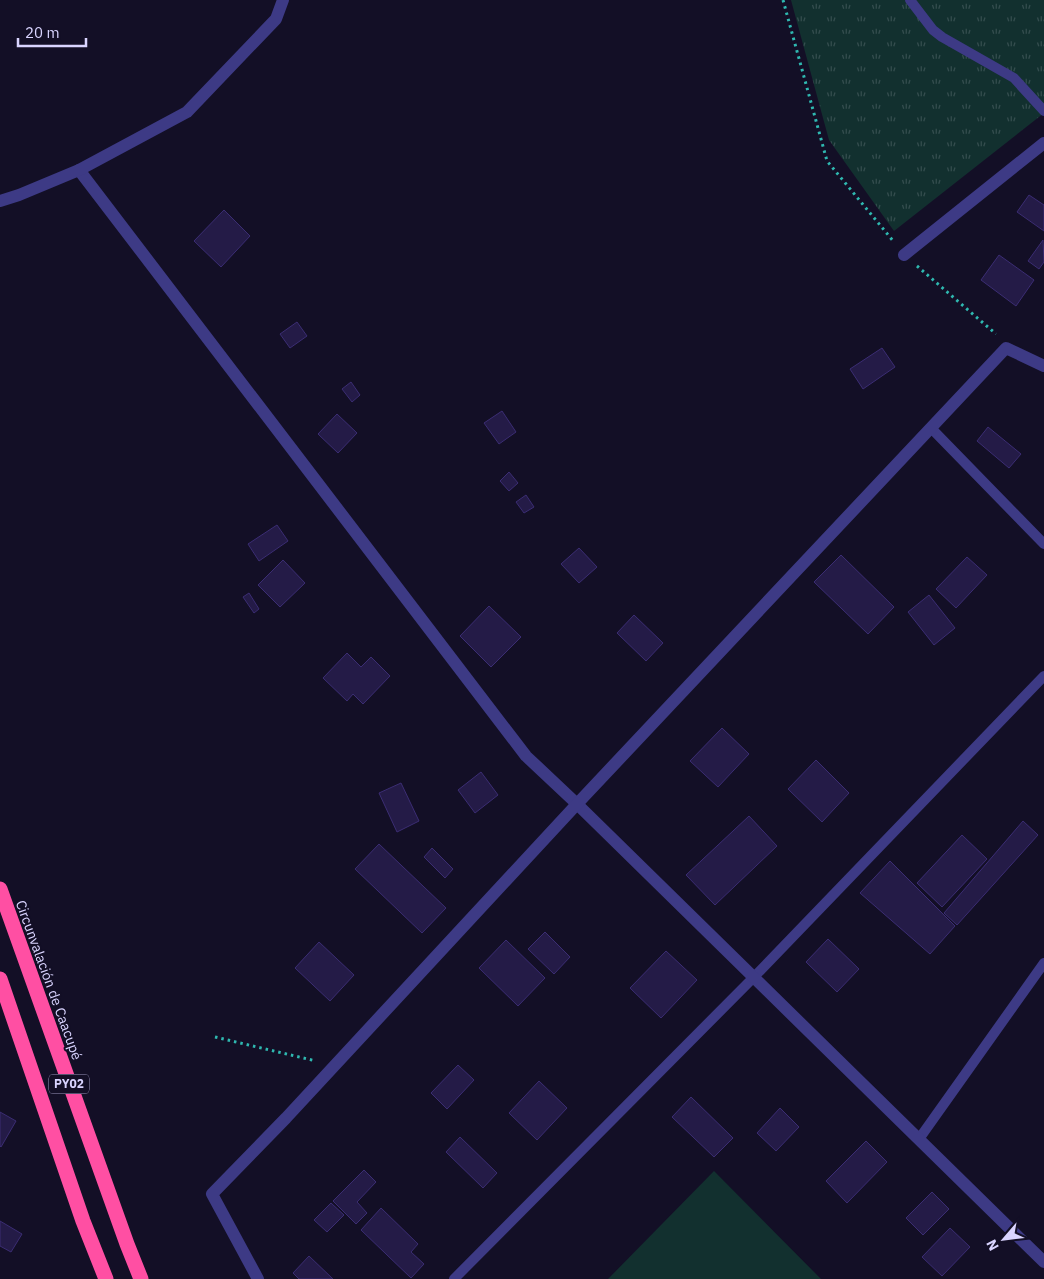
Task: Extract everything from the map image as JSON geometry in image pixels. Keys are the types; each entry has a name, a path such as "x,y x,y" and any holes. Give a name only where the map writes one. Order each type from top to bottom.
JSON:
{"highway":[{"name":"Circunvalación de Caacupé","path":"0,889 141,1279"},
{"name":"PY02","path":"0,979 83,1221 106,1279"}],"street":[{"path":"0,201 79,170 187,112 276,19 283,0"},
{"path":"904,254 1044,143"},
{"path":"79,170 526,756 578,804 1044,1262"},
{"path":"258,1279 212,1194 1006,348 1044,366"}],"lane":[{"path":"910,0 933,30 1014,78 1044,111"},
{"path":"931,428 1044,544"},
{"path":"454,1279 754,977 1044,676"},
{"path":"919,1139 1044,963"}],"path":[{"path":"783,0 827,161 904,254 1020,355"},
{"path":"215,1037 335,1065"}],"green space":[{"path":"791,0 1044,0 1044,113 894,231 829,140"},
{"path":"714,1171 821,1279 608,1279"}],"building":[{"path":"1029,195 1044,205 1044,231 1017,212"},
{"path":"224,210 250,236 221,267 194,241"},
{"path":"1043,240 1044,262 1039,269 1028,261"},
{"path":"999,255 1034,280 1016,306 981,280"},
{"path":"297,322 307,336 290,348 280,334"},
{"path":"882,348 895,367 863,389 850,369"},
{"path":"351,382 360,395 352,402 342,389"},
{"path":"502,411 516,432 499,444 484,423"},
{"path":"337,414 357,433 338,453 318,434"},
{"path":"988,427 1021,454 1009,468 977,441"},
{"path":"509,472 518,483 509,491 500,481"},
{"path":"526,495 534,507 524,513 516,502"},
{"path":"277,525 288,541 259,561 248,544"},
{"path":"579,548 597,567 579,583 561,564"},
{"path":"841,555 894,607 868,634 814,582"},
{"path":"967,557 987,575 956,608 936,589"},
{"path":"283,560 305,583 280,607 258,585"},
{"path":"249,593 259,609 254,613 243,597"},
{"path":"929,595 955,628 934,645 908,612"},
{"path":"489,606 521,637 491,667 460,636"},
{"path":"634,615 663,643 646,661 617,633"},
{"path":"347,653 361,667 371,657 390,676 363,704 353,694 347,701 323,678"},
{"path":"722,728 749,754 718,787 690,761"},
{"path":"816,760 849,793 822,822 788,789"},
{"path":"481,772 498,795 475,813 458,790"},
{"path":"401,783 419,821 397,832 379,793"},
{"path":"749,816 777,846 715,905 686,875"},
{"path":"1023,821 1038,835 957,925 944,913"},
{"path":"962,835 987,859 942,907 917,883"},
{"path":"379,844 446,908 422,933 355,869"},
{"path":"432,848 453,869 445,878 424,857"},
{"path":"890,861 955,926 930,954 860,893"},
{"path":"545,932 570,957 554,974 528,949"},
{"path":"828,939 859,969 837,992 806,962"},
{"path":"506,940 545,978 518,1006 479,968"},
{"path":"319,942 354,975 330,1001 295,968"},
{"path":"666,951 697,980 661,1018 630,988"},
{"path":"458,1065 474,1080 447,1109 431,1093"},
{"path":"539,1081 567,1108 537,1140 509,1113"},
{"path":"691,1097 733,1138 714,1157 672,1117"},
{"path":"780,1108 799,1127 776,1151 757,1133"},
{"path":"0,1112 16,1121 1,1147 0,1146"},
{"path":"460,1137 497,1173 483,1188 446,1152"},
{"path":"866,1141 887,1162 847,1203 826,1181"},
{"path":"364,1170 376,1182 357,1202 367,1213 356,1224 333,1201"},
{"path":"932,1192 949,1209 923,1235 906,1218"},
{"path":"331,1203 344,1215 327,1232 314,1220"},
{"path":"381,1208 418,1244 411,1252 424,1264 411,1278 361,1230"},
{"path":"0,1221 22,1234 11,1252 0,1246"},
{"path":"950,1228 970,1247 942,1276 922,1257"},
{"path":"309,1256 333,1279 299,1279 293,1273"}]}
